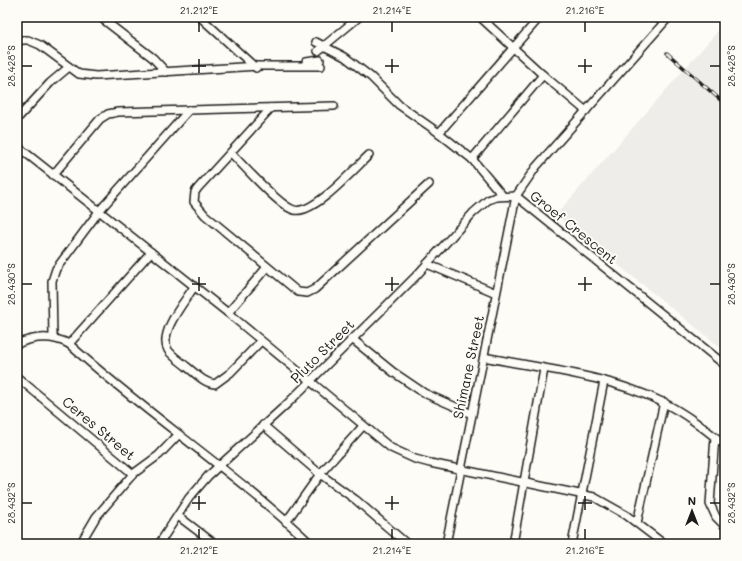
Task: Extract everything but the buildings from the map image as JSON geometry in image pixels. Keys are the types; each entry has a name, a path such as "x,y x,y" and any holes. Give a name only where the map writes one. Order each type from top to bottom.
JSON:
{"street":[{"path":"100,17 152,58 166,72"},
{"path":"199,17 258,66"},
{"path":"17,44 20,40 28,40 79,74 96,76 166,72 258,66 320,63 255,68 199,17"},
{"path":"318,51 359,17"},
{"path":"480,17 512,48 586,111"},
{"path":"439,133 540,17"},
{"name":"Groef Crescent","path":"669,17 527,178 516,196 725,365"},
{"path":"316,42 345,57 371,77 399,106 439,133 472,159 502,195"},
{"path":"17,119 50,82 69,67"},
{"path":"472,159 543,75"},
{"path":"53,174 100,119 108,114 118,112 334,106"},
{"path":"272,108 198,188 195,192 194,202 205,215 298,292 304,294 310,292 429,184"},
{"path":"53,337 53,275 100,210 189,110"},
{"path":"17,146 100,210 228,313 391,448 402,454 425,462 582,493 604,502 637,523 664,544"},
{"path":"231,153 284,204 299,210 311,207 369,155"},
{"name":"Pluto Street","path":"159,544 200,484 310,381 427,264 482,205 488,200 502,195 516,196"},
{"name":"Shimane Street","path":"446,544 516,196"},
{"path":"69,344 151,252"},
{"path":"427,264 496,294"},
{"path":"228,313 267,267"},
{"path":"194,287 169,326 166,334 166,345 173,356 206,381 215,384 230,373 261,341"},
{"path":"17,344 34,339 53,337 69,344 90,364 271,507 311,544"},
{"path":"352,338 393,372 424,393 472,414"},
{"path":"484,358 604,381 637,391 664,402 686,415 725,445"},
{"path":"513,544 544,369"},
{"name":"Ceres Street","path":"17,377 133,474 96,517 80,544"},
{"path":"572,544 604,381"},
{"path":"637,523 664,402"},
{"path":"263,425 320,474 356,500 407,544"},
{"path":"286,522 320,474 363,426"},
{"path":"133,474 159,455 178,435"},
{"path":"715,437 710,504 716,517 725,526"},
{"path":"178,516 215,544"}],"shaded area":[{"path":"725,23 725,351 556,215"}],"railway":[{"path":"667,53 725,104"}]}
